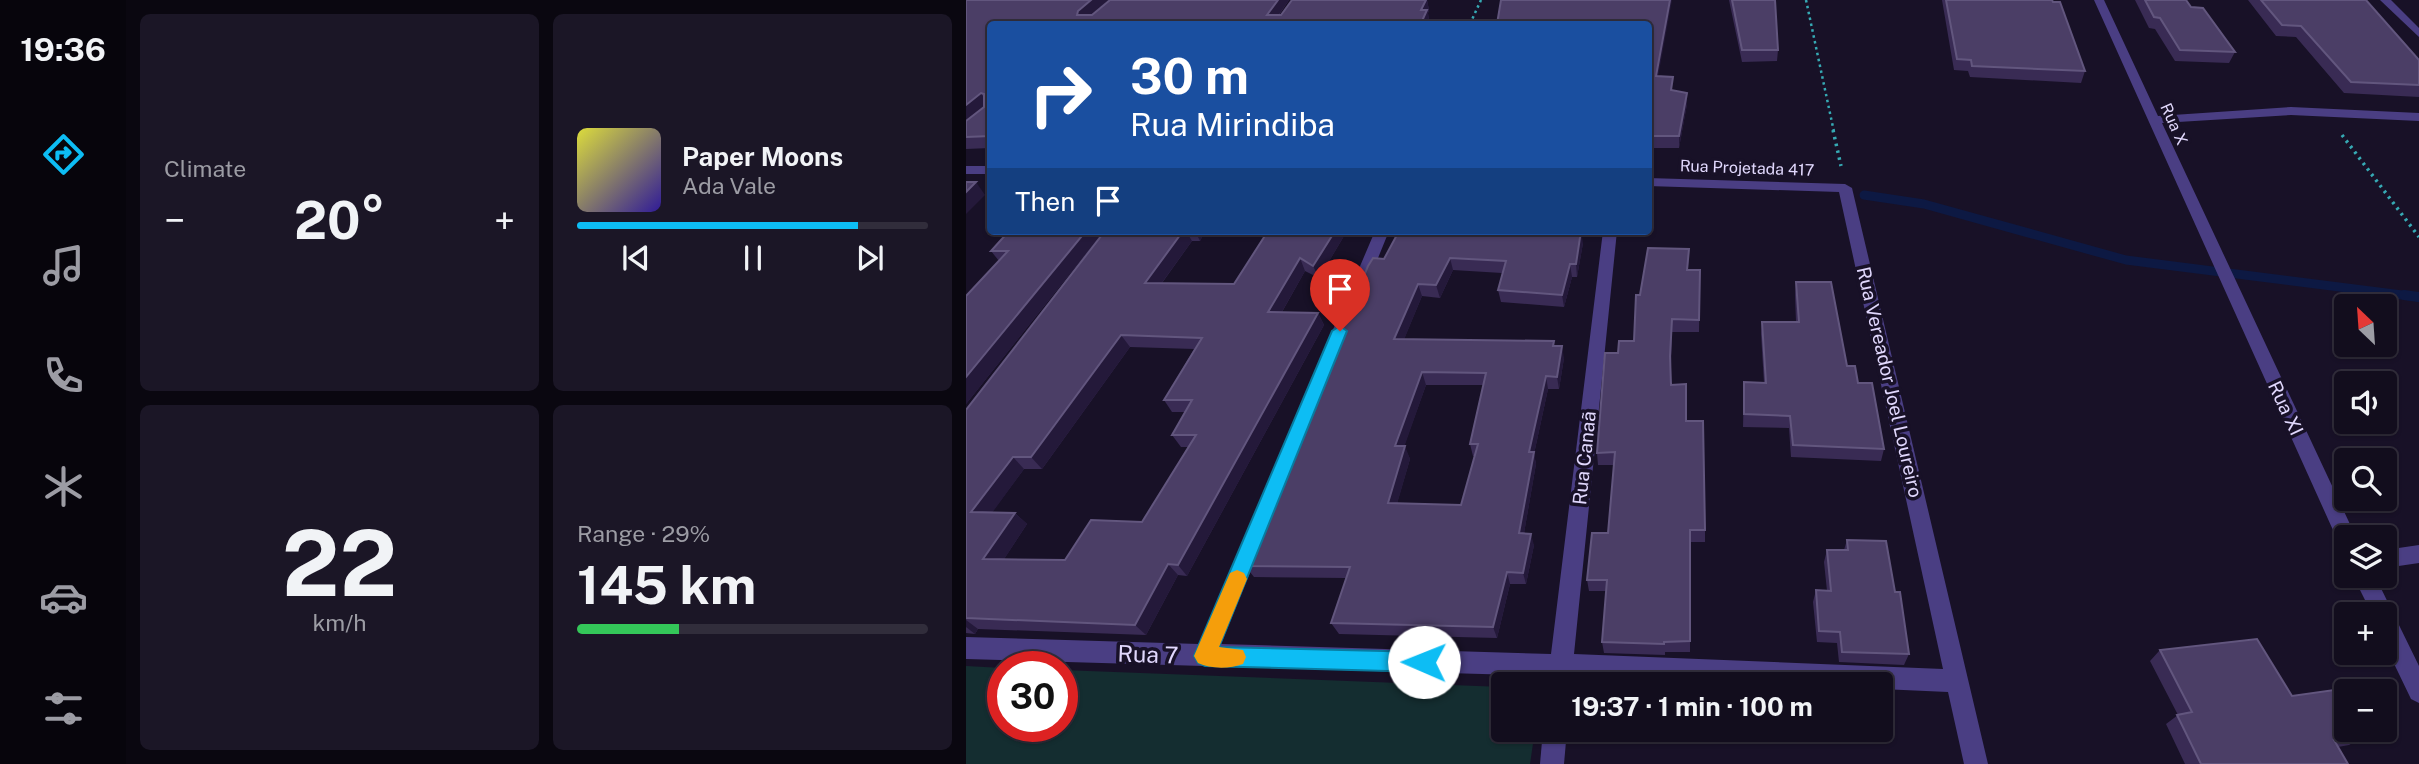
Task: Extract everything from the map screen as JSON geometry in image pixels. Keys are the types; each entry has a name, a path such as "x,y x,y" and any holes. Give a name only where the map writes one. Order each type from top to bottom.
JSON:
{"street":[{"name":"Rua X","path":"2099,0 2221,269"},
{"path":"2385,0 2419,34"},
{"path":"2153,120 2248,112 2324,112 2419,117"},
{"path":"966,170 987,170"},
{"name":"Rua Projetada 417","path":"1652,182 1845,188"},
{"name":"Rua Vereador Joel Loureiro","path":"1845,188 1976,764"},
{"path":"1205,656 1380,235"},
{"name":"Rua Canaã","path":"1559,672 1609,235"},
{"name":"Rua XI","path":"2221,269 2340,525"},
{"path":"2397,557 2419,554"},
{"path":"2397,645 2419,691"},
{"name":"Rua 7","path":"966,648 1205,656 1503,672"},
{"name":"Rua 7","path":"1893,680 1959,681"},
{"path":"1552,764 1554,742"}],"path":[{"path":"1471,21 1481,0"},
{"path":"1806,0 1845,188"},
{"path":"2324,112 2419,237"}],"green space":[{"path":"966,666 987,667 987,742 1078,742 1078,671 1491,687 1491,742 1533,742 1530,764 966,764"}],"building":[{"path":"966,0 1091,0 1077,15 1092,15 1110,0 1278,0 1267,15 1281,15 1292,0 1426,0 1421,10 1427,10 1422,21 987,21 987,136 966,137 966,121 984,107 984,94 981,93 966,105"},
{"path":"1501,0 1670,0 1656,76 1673,77 1671,90 1687,93 1679,136 1652,136 1652,21 1498,21"},
{"path":"1732,0 1775,0 1778,50 1742,50"},
{"path":"1946,0 2060,2 2085,71 1972,66 1971,60 1957,59"},
{"path":"2145,0 2186,0 2191,7 2203,8 2235,52 2180,50 2160,18 2154,17"},
{"path":"2261,0 2366,0 2419,60 2419,85 2351,82 2301,26 2282,25"},
{"path":"966,182 976,182 966,192"},
{"path":"1005,235 1083,235 966,377 966,296 1008,251 991,251"},
{"path":"1102,235 1180,235 1145,283 1234,284 1265,235 1332,235 1313,266 1300,258 1268,312 1318,313 1178,565 1168,564 1135,625 966,618 966,410","holes":["1121,335 1202,338 1164,400 1192,400 1172,435 1196,435 1142,522 1091,520 1065,560 983,559 1015,513 971,512 1013,457 1031,457"]},
{"path":"1397,235 1580,235 1576,264 1570,264 1562,295 1498,290 1506,261 1450,258 1436,285 1418,284 1394,339 1554,341 1553,346 1562,346 1557,377 1546,376 1529,452 1534,452 1519,533 1531,534 1523,573 1507,572 1493,627 1331,623 1350,567 1245,566 1373,258 1384,259","holes":["1422,372 1486,373 1470,444 1478,444 1461,505 1388,503 1405,446 1395,446"]},
{"path":"1648,248 1689,249 1687,270 1700,270 1699,320 1672,319 1670,356 1671,385 1686,384 1686,421 1703,421 1705,530 1690,530 1690,641 1664,644 1602,642 1607,580 1587,580 1592,533 1608,533 1615,452 1597,453 1605,353 1618,353 1619,341 1634,341 1636,295 1640,295"},
{"path":"1796,282 1831,282 1847,366 1855,366 1858,383 1872,383 1884,449 1793,445 1790,416 1744,414 1744,382 1766,383 1762,322 1799,322"},
{"path":"1847,540 1886,541 1895,592 1900,592 1909,654 1842,652 1840,632 1819,631 1816,590 1831,591 1827,550 1848,550"},
{"path":"2257,639 2292,696 2334,690 2334,742 2348,764 2201,764 2177,715 2192,712 2160,650"}],"waterway":[{"path":"1864,195 1924,204 2126,260 2418,297"},
{"path":"2404,295 2419,297"}],"slow traffic":[{"path":"1235,657 1205,656 1237,579"}],"route":[{"path":"1340,331 1205,656 1424,662"}]}
